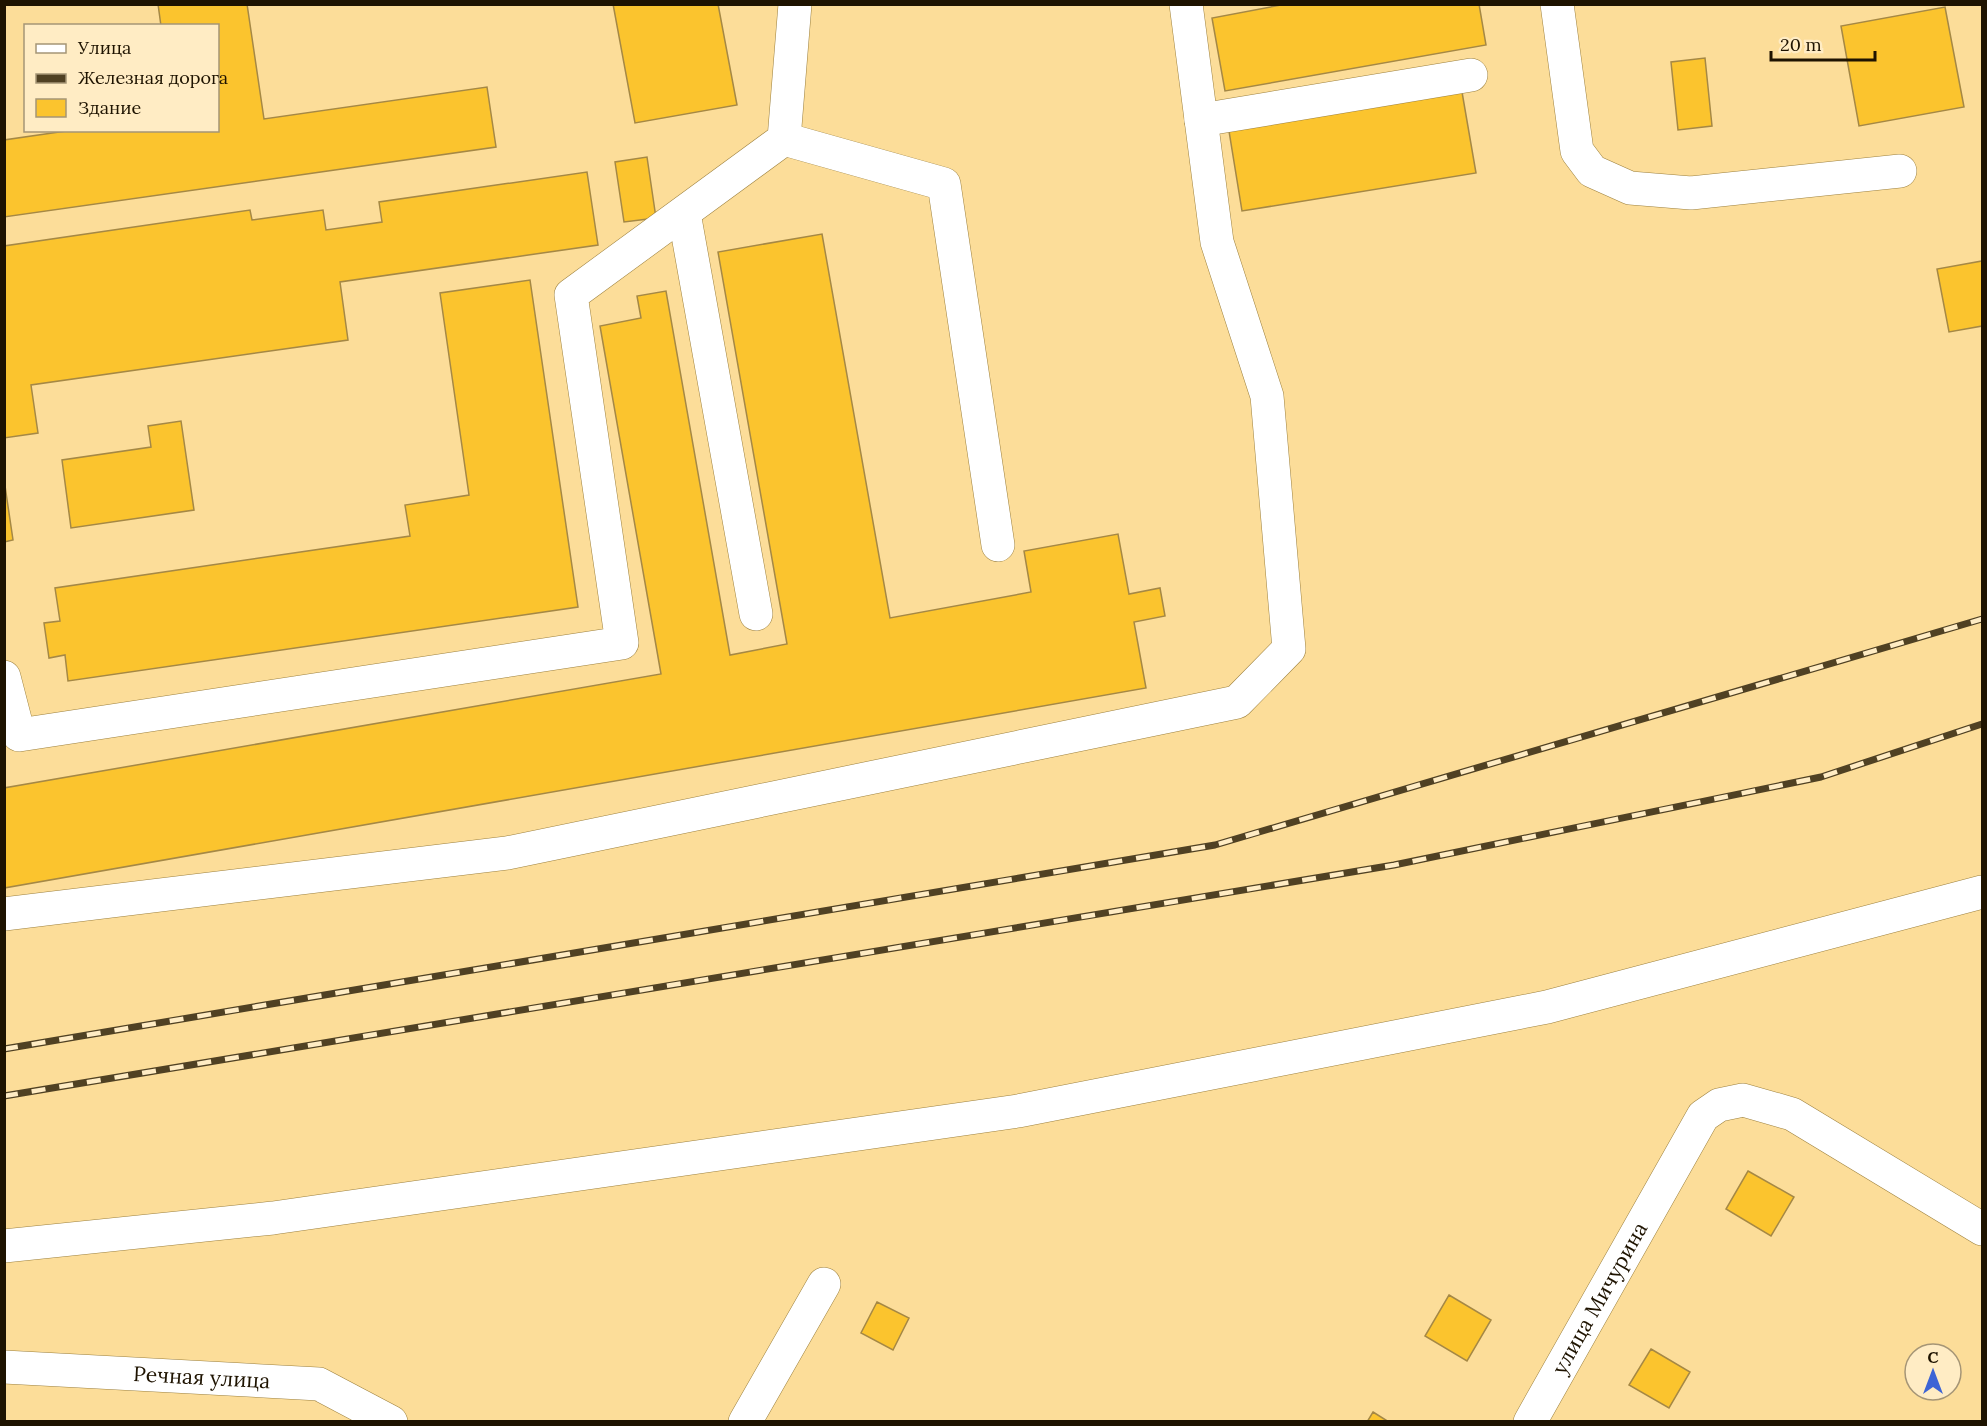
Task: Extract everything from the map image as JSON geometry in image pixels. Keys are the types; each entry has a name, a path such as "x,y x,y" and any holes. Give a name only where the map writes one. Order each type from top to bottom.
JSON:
{"street":[{"path":"4,677 19,735 622,643 571,295 784,139 795,4"},
{"path":"4,915 507,853 1237,702 1289,649 1267,396 1217,242 1186,4"},
{"path":"1557,4 1577,151 1592,171 1630,188 1690,193 1900,171"},
{"path":"1202,120 1471,75"},
{"path":"784,139 944,184 998,545"},
{"path":"684,213 756,614"},
{"path":"4,1245 273,1218 1018,1111 1547,1007 1983,892"},
{"name":"улица Мичурина","path":"1530,1422 1669,1173 1703,1116 1719,1105 1743,1100 1792,1114 1983,1229"},
{"path":"745,1422 824,1284"},
{"name":"Речная улица","path":"4,1367 320,1384 391,1422"}],"building":[{"path":"158,4 247,4 264,119 487,87 496,147 4,217 4,140 59,132 219,132 219,24 161,24"},
{"path":"613,4 718,4 737,105 635,123"},
{"path":"1286,4 1479,4 1486,45 1225,91 1212,18"},
{"path":"1945,7 1964,107 1859,126 1841,26"},
{"path":"1705,58 1712,126 1678,130 1671,62"},
{"path":"1462,92 1476,173 1242,211 1229,131"},
{"path":"647,157 656,218 624,222 615,162"},
{"path":"587,172 598,245 340,282 348,340 31,385 38,433 4,438 4,246 250,210 252,220 323,210 326,230 382,222 379,202"},
{"path":"822,234 890,618 1031,592 1024,551 1118,534 1129,594 1160,588 1165,616 1134,622 1146,688 4,888 4,788 661,674 600,326 641,318 637,296 666,291 730,655 787,644 718,252"},
{"path":"1982,261 1982,326 1949,332 1937,269"},
{"path":"530,280 578,607 68,681 65,655 49,658 44,623 60,621 55,588 410,536 405,505 469,495 440,293"},
{"path":"181,421 194,510 71,528 62,460 151,447 148,426"},
{"path":"4,479 13,540 4,542"},
{"path":"1748,1171 1794,1197 1771,1236 1726,1209"},
{"path":"1449,1295 1491,1320 1467,1361 1425,1336"},
{"path":"877,1302 909,1318 893,1350 861,1333"},
{"path":"1651,1349 1690,1372 1669,1408 1629,1385"},
{"path":"1373,1412 1389,1422 1367,1422"}],"railway":[{"path":"4,1049 1215,845 1982,619"},
{"path":"4,1096 1394,865 1821,777 1982,724"}]}
